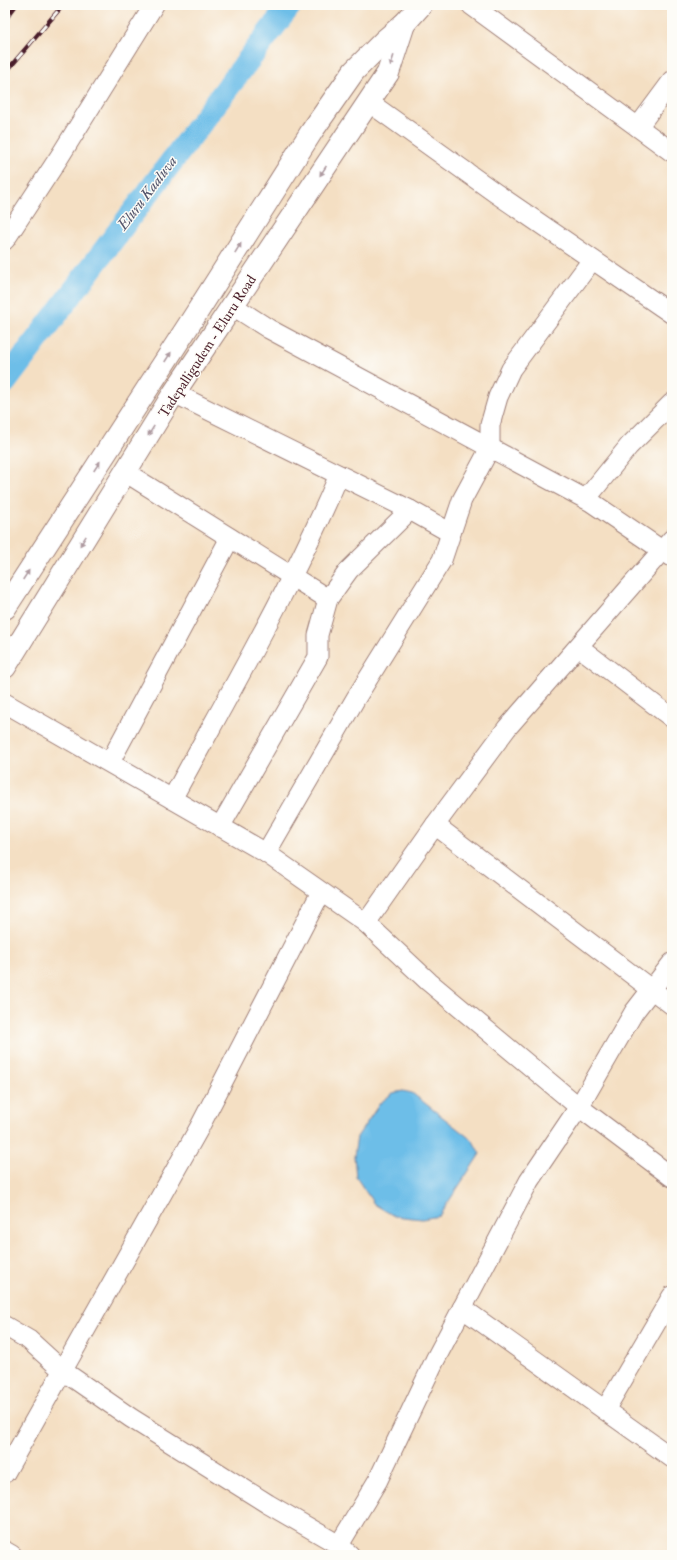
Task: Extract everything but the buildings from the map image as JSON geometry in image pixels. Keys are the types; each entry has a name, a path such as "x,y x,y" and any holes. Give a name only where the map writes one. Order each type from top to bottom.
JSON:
{"main road":[{"name":"Tadepalligudem - Eluru Road","path":"5,608 192,320 312,131 354,71 422,6"},
{"name":"Tadepalligudem - Eluru Road","path":"5,667 174,393 370,103 388,73 404,24"}],"street":[{"path":"5,240 60,156 154,5"},
{"path":"471,5 672,152"},
{"path":"638,127 672,81"},
{"path":"370,103 592,260 672,314"},
{"path":"266,853 356,698 442,560 462,500 490,448 490,425 498,397 511,369 592,260"},
{"path":"233,306 269,329 586,499 669,549 507,728 435,825 366,923"},
{"path":"174,393 339,474 410,510 451,533"},
{"path":"586,499 629,446 672,403"},
{"path":"126,472 328,599"},
{"path":"172,799 292,577 339,474"},
{"path":"220,827 318,657 318,635 328,599 349,570 410,510"},
{"path":"110,762 230,538"},
{"path":"579,647 672,718"},
{"path":"5,703 266,853 366,923 429,982 579,1107 672,1177"},
{"path":"435,825 672,1005"},
{"path":"5,1473 198,1130 321,892"},
{"path":"5,1326 29,1340 63,1371 131,1418 268,1504 345,1550 462,1308 529,1181 579,1107 634,1012 672,963"},
{"path":"605,1410 672,1296"},
{"path":"462,1308 672,1458"},
{"path":"5,1551 12,1555"}],"water":[{"path":"403,1091 412,1093 473,1141 480,1154 439,1216 422,1219 394,1216 374,1204 356,1177 354,1156 357,1137 380,1103 393,1093"}],"waterway":[{"name":"Eluru Kaaluva","path":"5,382 290,5"}],"railway":[{"path":"5,20 16,5"},
{"path":"5,73 63,5"}]}
